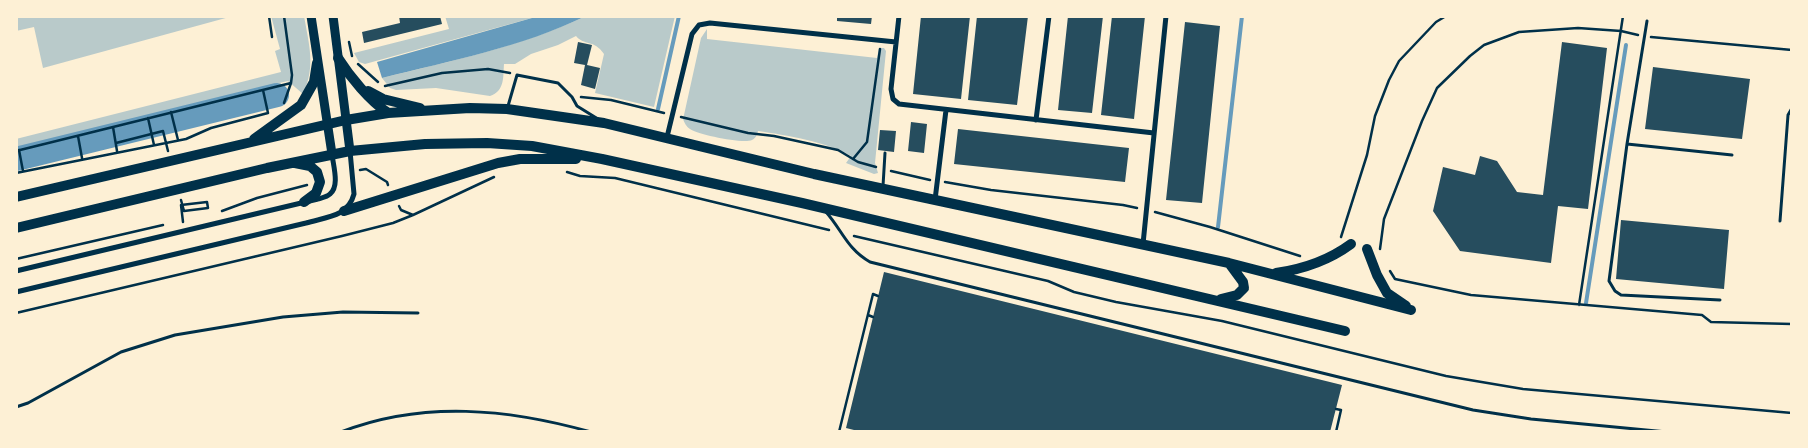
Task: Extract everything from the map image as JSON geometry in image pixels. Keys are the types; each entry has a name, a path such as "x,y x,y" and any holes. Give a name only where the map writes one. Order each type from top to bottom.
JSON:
{"main road":[{"path":"338,58 349,75 377,106 388,113"},
{"path":"249,143 301,105 314,82 317,63"},
{"path":"363,89 383,99 429,110"},
{"path":"16,197 346,120 388,113 429,110 506,109 604,122 814,174 1272,274 1411,310 1387,294 1367,249"},
{"path":"16,228 292,162 350,151 425,144 532,146 602,159 823,207 1345,330"},
{"path":"344,211 498,163 520,159 602,159"},
{"path":"292,162 310,166 317,172 320,182 316,193 304,202"},
{"path":"1272,274 1302,269 1330,258 1351,244"},
{"path":"1218,300 1237,295 1244,288 1243,282 1229,264"}],"street":[{"path":"16,271 318,199 330,194 334,186 335,175 311,16"},
{"path":"16,292 306,223 344,211 354,194 353,171 333,16"},
{"path":"899,16 891,89 892,99 899,104 1154,133"},
{"path":"1036,120 1049,16"},
{"path":"1143,245 1166,16"},
{"path":"667,137 692,34 699,25 710,23 896,42"},
{"path":"935,200 946,110"}],"lane":[{"path":"1647,21 1627,144 1609,282 1621,295 1720,300"},
{"path":"506,109 517,75 558,83 572,97 577,106 604,122"},
{"path":"1780,220 1788,115 1792,108"},
{"path":"1627,144 1732,155"},
{"path":"883,189 885,153"},
{"path":"823,207 858,255 870,262 1463,407 1531,419 1667,432"},
{"path":"16,407 28,403 121,352 175,335 283,317 343,312 418,313"},
{"path":"341,432 382,419 455,410 525,416 592,432"}],"path":[{"path":"269,16 272,37"},
{"path":"281,108 288,95 292,75 284,16"},
{"path":"1338,243 1367,155 1375,116 1389,80 1399,61 1436,22 1446,16"},
{"path":"1579,305 1623,16"},
{"path":"1379,252 1384,219 1422,121 1437,88 1484,45 1519,32 1578,28 1792,50"},
{"path":"347,34 353,60 383,86 442,73 488,69 517,75"},
{"path":"853,159 867,142 882,40"},
{"path":"23,171 18,151 291,83"},
{"path":"263,91 268,113"},
{"path":"572,97 611,100 748,133 774,136 838,150 853,159 884,170 938,181 991,190 1123,205 1146,210 1201,224 1307,258"},
{"path":"16,172 186,139 211,128 274,111"},
{"path":"172,113 178,140"},
{"path":"148,119 154,145"},
{"path":"113,128 118,151"},
{"path":"116,142 163,131"},
{"path":"78,136 82,158"},
{"path":"353,171 366,169 387,182 401,210 413,215"},
{"path":"563,170 580,176 615,178 841,234 1048,281 1074,292 1107,300 1222,320 1446,376 1522,389 1792,412"},
{"path":"16,314 393,223 490,180 497,175"},
{"path":"221,212 257,198 320,182"},
{"path":"183,222 181,205 207,202 208,208 184,211"},
{"path":"175,223 191,221"},
{"path":"16,259 167,224"},
{"path":"1388,269 1395,279 1471,295 1702,315 1711,322 1792,324"},
{"path":"839,432 873,294 878,296"},
{"path":"868,315 873,317"},
{"path":"863,335 868,336"},
{"path":"858,355 863,356"},
{"path":"853,376 858,377"},
{"path":"848,395 853,396"},
{"path":"1331,430 1336,431 1341,410 1336,409"},
{"path":"843,416 848,418"}],"shaded area":[{"path":"16,16 233,16 43,68 34,27 16,31"},
{"path":"271,16 304,16 310,65 307,84 303,94 288,81 275,84 276,90 16,153 16,139 281,72 275,51 280,49"},
{"path":"445,16 539,16 365,64 359,62 354,53 449,29"},
{"path":"586,16 675,16 654,107 595,93 604,54 597,46 582,41 576,36 558,45 531,54 515,64 504,64 501,87 495,94 490,96 436,88 396,90 390,88 382,78 512,44 562,27"},
{"path":"707,29 707,39 877,58 879,48 884,48 886,51 875,163 878,173 874,174 846,163 851,156 841,151 806,140 758,131 752,140 740,141 711,136 689,128 683,119 701,38"}],"water":[{"path":"539,16 586,16 562,27 511,45 382,78 377,62"}],"building":[{"path":"399,16 440,16 442,24 364,43 362,32 400,23"},
{"path":"837,16 872,16 871,24 837,21"},
{"path":"921,16 970,16 961,99 913,94"},
{"path":"977,16 1028,16 1017,105 968,100"},
{"path":"1068,16 1103,16 1092,113 1058,110"},
{"path":"1112,16 1145,16 1134,119 1101,115"},
{"path":"1185,22 1220,26 1202,203 1166,200"},
{"path":"578,42 592,45 587,65 600,68 595,89 581,85 585,65 574,63"},
{"path":"1562,42 1607,48 1588,209 1558,206 1551,263 1460,251 1433,211 1443,167 1475,175 1480,156 1497,161 1517,192 1543,195"},
{"path":"1653,67 1750,79 1742,139 1645,129"},
{"path":"911,122 927,124 924,153 908,151"},
{"path":"958,129 1129,148 1125,182 954,164"},
{"path":"880,130 896,131 894,152 878,150"},
{"path":"1621,220 1729,230 1724,289 1616,279"},
{"path":"884,272 1342,385 1330,432 862,432 846,428"}],"waterway":[{"path":"658,109 679,16"},
{"path":"1218,227 1242,16"},
{"path":"1586,303 1626,45"},
{"path":"16,159 277,95"}]}
